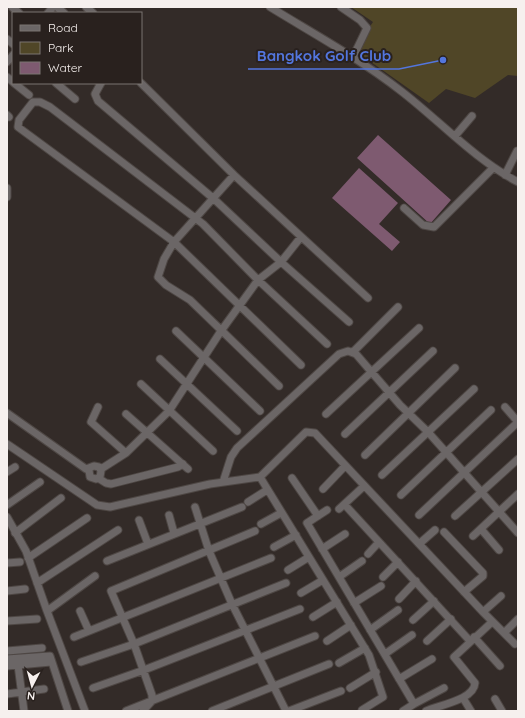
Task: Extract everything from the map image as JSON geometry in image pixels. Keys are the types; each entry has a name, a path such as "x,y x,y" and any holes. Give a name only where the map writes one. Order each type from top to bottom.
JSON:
{"street":[{"path":"270,7 377,72 493,168 518,182"},
{"path":"340,7 360,20 367,28 353,57"},
{"path":"16,84 29,95"},
{"path":"57,84 75,100"},
{"path":"100,84 95,94 98,101 214,199 280,262 349,322"},
{"path":"142,84 234,175 368,298"},
{"path":"301,365 174,242 18,127 19,120 33,102 40,102 50,107 195,218 326,344"},
{"path":"455,136 472,116"},
{"path":"504,175 517,151"},
{"path":"404,208 423,225 431,228 434,227 493,168"},
{"path":"234,175 174,242 162,264 158,277 166,285 190,300 221,332 279,386"},
{"path":"7,188 7,197"},
{"path":"101,469 126,453 169,411 221,332 258,280 280,262 302,237"},
{"path":"352,352 398,307"},
{"path":"326,414 419,328"},
{"path":"176,331 260,411"},
{"path":"223,482 226,468 237,448 339,354 348,351 352,352 372,372 518,533"},
{"path":"346,434 433,351"},
{"path":"160,358 237,431"},
{"path":"365,455 455,368"},
{"path":"141,384 214,451"},
{"path":"382,475 474,389"},
{"path":"98,407 91,422 126,453"},
{"path":"419,515 463,472 518,422 505,407"},
{"path":"401,495 490,410"},
{"path":"7,413 89,470 89,475 92,478 98,478 106,484 178,467 185,467 148,432 126,414"},
{"path":"7,444 102,508 223,482 260,477 306,432 315,432 345,466 492,622 515,644"},
{"path":"455,516 518,459"},
{"path":"86,469 94,466 101,469"},
{"path":"322,489 345,466"},
{"path":"7,472 15,467"},
{"path":"98,478 101,475 101,469"},
{"path":"260,477 351,625 376,672 383,697 362,710"},
{"path":"292,478 318,516"},
{"path":"7,505 40,482"},
{"path":"364,486 342,507 379,542 451,619 500,666"},
{"path":"248,502 267,490"},
{"path":"473,536 518,494"},
{"path":"15,533 61,498"},
{"path":"195,507 209,551 232,604 288,711 341,691"},
{"path":"107,561 242,507"},
{"path":"327,510 307,523 414,704"},
{"path":"261,524 281,513"},
{"path":"168,515 174,533"},
{"path":"7,516 9,526 15,533 28,558 86,711"},
{"path":"28,558 87,518"},
{"path":"139,520 148,544"},
{"path":"481,529 499,550"},
{"path":"37,583 118,530"},
{"path":"419,544 435,530"},
{"path":"143,711 152,701 152,695 134,644 112,591 256,531"},
{"path":"444,532 483,573 483,576 464,592"},
{"path":"322,549 344,534"},
{"path":"274,547 296,535"},
{"path":"368,554 379,542"},
{"path":"288,570 310,557"},
{"path":"74,637 271,558"},
{"path":"339,577 362,561"},
{"path":"7,563 20,562"},
{"path":"383,577 398,562"},
{"path":"47,611 95,576"},
{"path":"301,593 323,580"},
{"path":"399,599 416,581"},
{"path":"81,662 134,644 286,583"},
{"path":"354,603 381,586"},
{"path":"7,591 25,589"},
{"path":"483,612 501,596"},
{"path":"413,620 434,601"},
{"path":"313,617 337,602"},
{"path":"93,688 144,670 300,609"},
{"path":"370,630 398,610"},
{"path":"80,611 89,631"},
{"path":"7,621 38,619"},
{"path":"428,641 451,619"},
{"path":"504,633 518,620"},
{"path":"426,711 438,709 463,698 474,688 475,683 454,657 492,622"},
{"path":"327,641 351,625"},
{"path":"385,654 412,635"},
{"path":"126,711 315,636"},
{"path":"7,651 42,648"},
{"path":"339,663 364,648"},
{"path":"7,660 50,656 68,711"},
{"path":"399,679 432,659"},
{"path":"7,666 51,662"},
{"path":"212,711 329,664"},
{"path":"18,665 23,692 24,711"},
{"path":"350,688 376,672"},
{"path":"403,711 444,688"},
{"path":"7,694 44,689"},
{"path":"463,698 471,711"},
{"path":"495,699 502,711"}],"green space":[{"path":"351,7 518,7 518,76 508,75 475,98 446,89 429,103 354,50 373,22"}],"water":[{"path":"378,135 451,200 430,224 357,158"},
{"path":"359,168 398,203 379,224 400,242 392,251 332,198"}],"place":[{"name":"Bangkok Golf Club","path":"443,60"}]}
